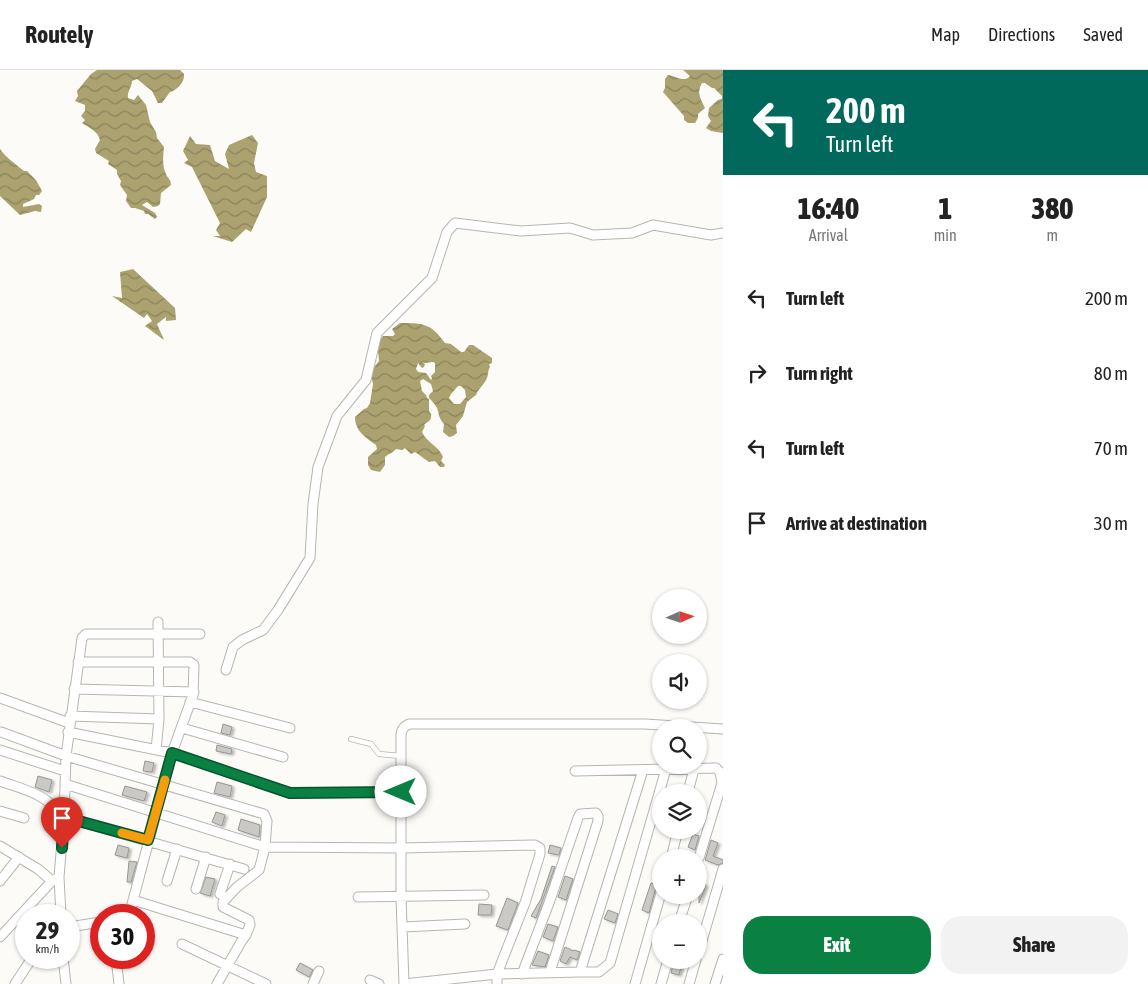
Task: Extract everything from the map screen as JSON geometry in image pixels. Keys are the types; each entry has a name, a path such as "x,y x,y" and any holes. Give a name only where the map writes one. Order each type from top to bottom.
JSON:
{"street":[{"path":"226,670 232,648 242,640 263,630 278,610 310,558 313,504 318,467 337,416 366,380 377,333 432,278 448,232 455,223 521,232 570,228 593,235 632,233 653,225 710,235 723,233"},
{"path":"156,750 159,719 158,622"},
{"path":"58,904 55,879 64,817 69,724 82,638 86,634 200,634"},
{"path":"78,662 192,663 194,668 194,692 172,753 132,904 246,935"},
{"path":"74,689 194,692"},
{"path":"0,698 69,724 172,753 290,793 422,792"},
{"path":"190,702 290,728"},
{"path":"69,724 159,719"},
{"path":"665,774 610,962 599,972 497,974 448,982 404,984 401,897 401,730 409,724 645,724 723,729"},
{"path":"182,728 283,758"},
{"path":"1,732 66,756 264,814 267,821 265,847 259,870 236,888 223,904 226,908 249,920 250,925 217,984"},
{"path":"0,750 65,771"},
{"path":"702,849 722,783 722,776 716,768 707,768"},
{"path":"580,972 643,770"},
{"path":"575,771 652,770"},
{"path":"0,781 45,798 54,804 64,817 244,869"},
{"path":"65,784 265,847 402,848 535,845 540,848 540,854 525,903 497,974 497,984"},
{"path":"0,810 24,818"},
{"path":"522,974 578,818 580,814 585,812 596,813 598,821 550,972"},
{"path":"0,846 55,879"},
{"path":"167,881 177,849"},
{"path":"0,881 19,857"},
{"path":"196,890 206,857"},
{"path":"220,894 230,864"},
{"path":"707,924 723,869"},
{"path":"0,937 55,879"},
{"path":"358,897 484,895"},
{"path":"635,984 658,904"},
{"path":"402,927 465,924"},
{"path":"182,944 266,984"},
{"path":"715,984 723,959"},
{"path":"15,984 25,969"},
{"path":"64,969 66,984"},
{"path":"117,969 119,984"},
{"path":"661,984 665,969"},
{"path":"689,984 693,969"},
{"path":"313,984 319,971"}],"lane":[{"path":"352,739 372,744 379,754 401,756"}],"water":[{"path":"97,70 180,70 184,74 180,85 170,92 162,103 158,103 152,91 137,79 132,81 128,93 128,98 134,100 138,95 146,105 150,122 157,138 164,147 164,168 171,185 161,193 158,206 153,207 147,202 142,205 155,213 157,217 155,219 145,214 144,211 131,208 126,201 127,195 120,185 121,181 117,170 108,164 109,161 96,153 95,149 100,140 99,137 82,123 85,120 81,116 85,111 85,105 75,101 78,96 77,91 91,74"},
{"path":"683,70 723,70 723,133 706,128 711,121 708,116 709,108 722,99 722,96 714,88 702,83 699,93 705,108 698,114 695,123 688,123 684,120 684,116 663,92 665,79 668,75 683,79 690,76"},
{"path":"252,135 258,143 254,163 256,172 267,176 267,197 251,232 246,229 232,242 213,236 220,236 216,230 220,223 192,167 184,163 188,160 183,151 190,136 196,144 210,145 215,161 229,169 225,154 229,145"},
{"path":"0,149 8,158 24,171 27,171 36,180 42,191 34,199 23,204 23,207 39,204 42,206 41,212 35,211 20,215 0,196"},
{"path":"133,269 175,308 176,320 166,321 166,317 157,324 164,340 145,326 152,321 147,314 144,318 112,296 122,298 120,272"},
{"path":"400,323 422,324 436,332 445,343 451,344 461,352 464,352 469,345 473,345 492,358 485,382 476,395 467,402 463,416 456,425 457,433 453,436 449,437 443,432 444,424 436,407 429,398 433,391 431,384 423,379 420,381 422,391 429,399 429,411 431,414 431,418 424,425 422,432 426,439 441,453 443,457 441,461 445,465 444,467 440,467 435,461 429,462 415,452 411,454 405,448 402,450 396,449 385,457 385,465 380,472 371,470 368,465 368,457 377,449 376,445 359,430 355,417 367,408 370,403 373,384 372,370 379,361 378,351 375,348 383,336 393,336 395,334 392,329","holes":["422,362 435,363 435,372 431,376 431,380 426,373 418,372 416,369 418,363 422,368 424,367 425,364","458,386 465,390 466,397 460,404 454,404 449,398"]}],"building":[{"path":"223,724 232,727 230,735 221,733"},
{"path":"217,745 232,749 231,754 216,751"},
{"path":"145,761 154,763 152,772 143,771"},
{"path":"38,776 52,780 49,792 35,787"},
{"path":"217,782 232,786 230,797 214,793"},
{"path":"125,786 147,792 144,801 122,795"},
{"path":"216,812 225,815 222,826 212,822"},
{"path":"241,819 260,825 259,837 238,830"},
{"path":"691,839 698,839 695,849 688,847"},
{"path":"711,840 718,843 713,856 723,860 723,863 718,865 707,861"},
{"path":"118,845 129,848 127,858 115,855"},
{"path":"550,845 561,848 559,855 548,853"},
{"path":"129,861 137,862 131,882 127,882"},
{"path":"552,866 555,867 536,918 531,916 541,899"},
{"path":"565,876 573,879 566,900 558,897"},
{"path":"206,877 215,879 210,896 200,893"},
{"path":"652,883 652,902 649,913 642,910"},
{"path":"507,898 518,903 508,930 496,926"},
{"path":"479,904 492,905 491,915 478,915"},
{"path":"608,910 618,914 615,923 604,919"},
{"path":"548,924 558,927 553,941 543,937"},
{"path":"565,947 580,952 577,960 570,957 566,964 560,961"},
{"path":"538,951 549,955 545,967 532,965"},
{"path":"300,963 313,970 309,977 296,970"},
{"path":"672,969 681,969 679,975 671,973"}],"slow traffic":[{"path":"122,833 148,840 165,780"}],"route":[{"path":"62,848 64,817 148,840 172,753 290,793 401,792"}]}
